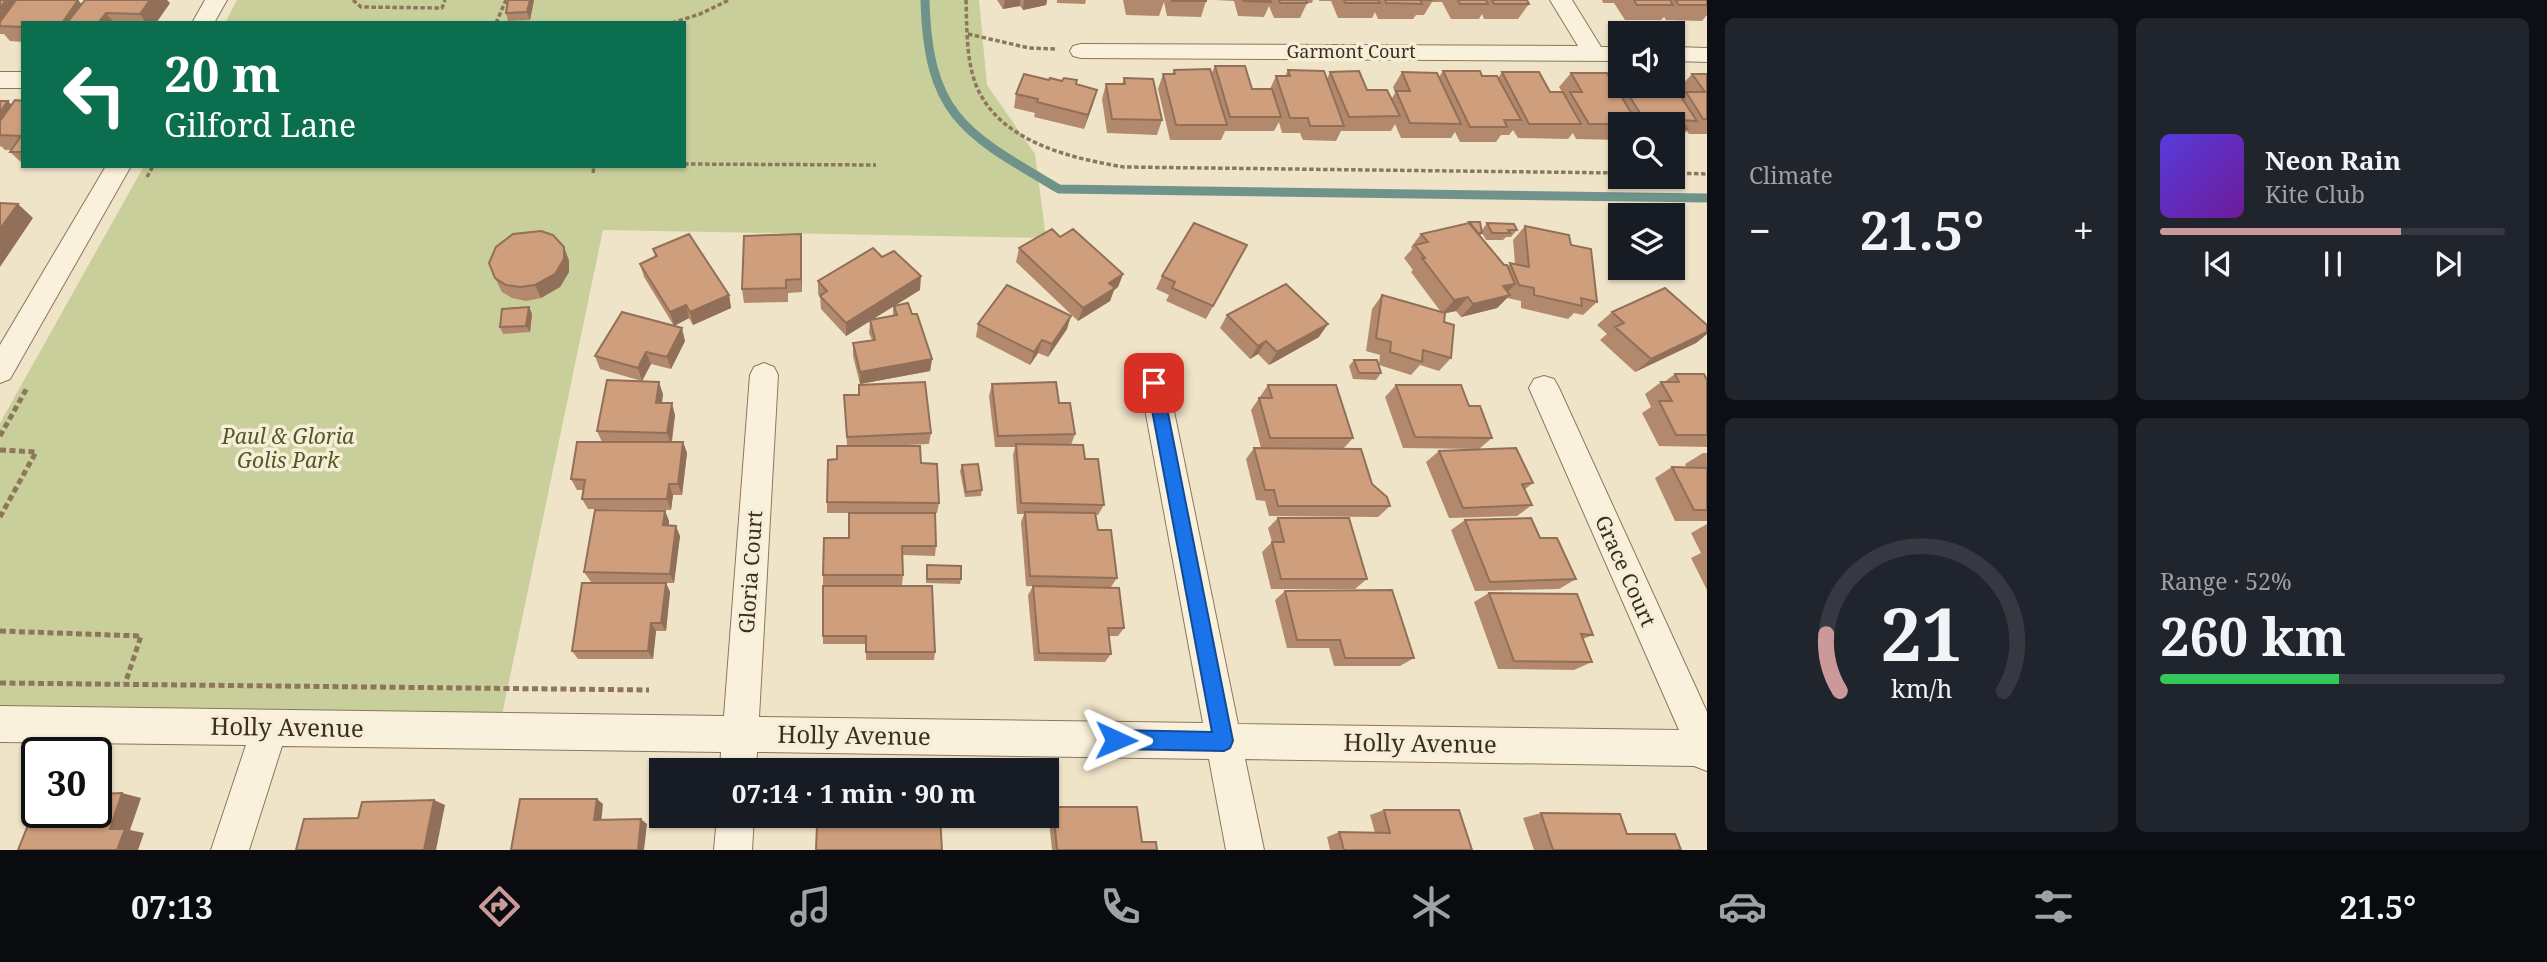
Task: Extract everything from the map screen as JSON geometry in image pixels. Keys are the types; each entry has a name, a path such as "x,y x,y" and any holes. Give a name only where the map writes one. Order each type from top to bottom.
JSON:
{"street":[{"path":"204,21 216,0"},
{"path":"1561,0 1594,54"},
{"name":"Garmont Court","path":"1081,51 1608,54"},
{"path":"1685,54 1707,55"},
{"path":"0,80 21,80"},
{"path":"0,371 11,333 118,168"},
{"name":"Gloria Court","path":"739,758 764,374"},
{"path":"1154,383 1245,850"},
{"name":"Grace Court","path":"1544,388 1706,750"},
{"name":"Holly Avenue","path":"0,724 1706,750"},
{"path":"230,850 270,728"},
{"path":"733,850 735,828"}],"path":[{"path":"353,0 361,7 442,8 445,0"},
{"path":"497,21 506,0"},
{"path":"678,21 729,0"},
{"path":"966,0 975,79 986,103 1002,120 1028,139 1087,162 1124,167 1608,173"},
{"path":"968,34 1029,48 1081,51"},
{"path":"686,164 876,165"},
{"path":"593,173 594,168"},
{"path":"1685,173 1707,174"},
{"path":"0,450 36,452 0,517"},
{"path":"0,631 141,636 125,684"},
{"path":"0,682 649,690"}],"green space":[{"name":"Paul & Gloria Golis Park","path":"237,0 979,0 987,85 1035,154 1046,238 603,230 502,715 0,710 0,423 143,168 686,168 686,21 226,21"}],"building":[{"path":"16,0 78,0 63,21 21,21 21,27 0,26"},
{"path":"85,0 150,0 140,14 106,13 100,21 69,21"},
{"path":"508,0 530,0 527,12 506,13"},
{"path":"1206,0 1206,1 1172,1"},
{"path":"1270,0 1271,2 1244,1"},
{"path":"1279,0 1306,0 1307,3 1280,3"},
{"path":"1344,0 1378,0 1380,3 1345,3"},
{"path":"1385,0 1420,0 1422,4 1386,3"},
{"path":"1458,0 1486,0 1488,4 1460,4"},
{"path":"1492,0 1527,0 1529,4 1494,4"},
{"path":"1634,0 1670,0 1673,5 1637,5"},
{"path":"1675,0 1707,0 1707,5 1679,5"},
{"path":"1215,66 1245,66 1252,89 1272,89 1281,117 1230,117"},
{"path":"1210,69 1227,125 1176,125 1163,74 1175,74 1174,70"},
{"path":"1288,70 1324,71 1344,126 1310,126 1308,118 1290,118 1276,76 1290,76"},
{"path":"1359,71 1367,90 1387,90 1400,116 1349,117 1330,72"},
{"path":"1443,71 1480,71 1482,76 1497,76 1521,120 1504,120 1507,127 1470,127"},
{"path":"1402,72 1437,73 1461,124 1410,123 1396,91 1410,91"},
{"path":"1502,72 1539,72 1550,92 1563,92 1581,124 1529,124"},
{"path":"1571,73 1607,73 1608,98 1622,98 1631,112 1608,112 1608,124 1589,124 1570,92 1582,92"},
{"path":"1024,74 1049,80 1077,80 1076,84 1097,90 1088,115 1016,94"},
{"path":"1692,74 1707,74 1707,119 1703,119 1686,92 1705,92"},
{"path":"1124,78 1153,79 1162,120 1112,119 1106,84 1125,84"},
{"path":"1631,98 1682,98 1697,121 1685,120 1685,112 1639,112"},
{"path":"15,100 21,101 21,136 0,135 0,121"},
{"path":"0,101 8,101 0,112"},
{"path":"21,136 21,152 10,152"},
{"path":"0,203 18,204 0,229"},
{"path":"1469,222 1480,222 1482,233 1478,233"},
{"path":"1194,223 1247,245 1213,306 1172,288 1175,282 1162,276"},
{"path":"1469,223 1504,265 1507,265 1515,284 1503,286 1510,295 1473,304 1468,297 1454,300 1415,245 1428,242 1421,234"},
{"path":"1487,223 1514,224 1517,230 1508,230 1510,233 1492,233"},
{"path":"1525,226 1569,235 1571,245 1591,249 1597,302 1581,298 1582,306 1534,295 1534,288 1519,285 1510,263 1529,267"},
{"path":"1052,229 1060,237 1073,229 1123,274 1109,283 1115,288 1083,308 1019,248"},
{"path":"541,231 553,235 564,247 564,259 555,274 535,285 520,287 506,285 495,278 489,263 496,247 513,234"},
{"path":"689,234 729,295 690,312 686,305 670,312 640,264 657,256 653,249"},
{"path":"801,234 801,279 786,280 786,288 742,289 744,236"},
{"path":"873,248 882,257 894,251 921,276 846,323 820,296 827,291 818,281"},
{"path":"1286,284 1328,324 1277,352 1266,341 1258,346 1227,315"},
{"path":"1007,285 1071,316 1052,344 1042,340 1034,352 978,324"},
{"path":"1665,288 1707,325 1707,332 1651,359 1615,327 1624,323 1612,312"},
{"path":"1382,295 1445,313 1444,322 1454,325 1451,358 1423,350 1422,362 1390,352 1391,342 1376,338"},
{"path":"908,303 912,314 917,314 932,359 860,372 853,343 875,340 870,320 897,315 894,306"},
{"path":"529,307 526,326 500,327 502,309"},
{"path":"622,312 682,328 667,357 646,352 638,368 595,356"},
{"path":"1354,360 1377,360 1381,373 1359,373"},
{"path":"1675,374 1704,374 1707,380 1707,435 1676,435 1659,401 1672,401 1661,382 1679,382"},
{"path":"607,380 659,382 656,403 672,403 667,433 597,431"},
{"path":"925,382 931,433 847,437 844,395 859,395 859,385"},
{"path":"1056,382 1059,403 1070,403 1075,434 998,436 992,384"},
{"path":"1268,385 1336,385 1353,438 1270,438 1259,398 1272,398"},
{"path":"1396,385 1461,385 1469,406 1480,406 1492,438 1415,437"},
{"path":"577,442 683,442 678,484 669,484 667,499 582,499 585,480 571,479"},
{"path":"1016,444 1083,445 1085,459 1098,459 1104,505 1021,503"},
{"path":"837,446 920,446 921,463 937,464 939,503 827,502 828,460 837,459"},
{"path":"1254,448 1361,449 1372,484 1387,497 1390,506 1278,506 1274,490 1265,490"},
{"path":"1516,448 1533,483 1522,484 1532,505 1463,508 1439,451"},
{"path":"978,464 982,490 966,492 962,465"},
{"path":"1672,467 1707,468 1707,510 1694,510"},
{"path":"595,510 665,511 663,525 676,526 670,574 584,572"},
{"path":"1025,512 1095,513 1098,530 1111,530 1117,578 1030,576"},
{"path":"849,513 935,513 936,546 902,546 903,575 823,575 824,538 849,538"},
{"path":"1278,518 1349,518 1367,579 1281,579 1272,542 1284,542"},
{"path":"1531,518 1540,538 1557,538 1576,579 1490,582 1465,520"},
{"path":"927,565 961,566 961,579 927,579"},
{"path":"582,583 666,583 661,623 651,623 648,651 572,651"},
{"path":"823,586 932,586 935,652 866,652 866,636 823,636"},
{"path":"1033,586 1119,588 1124,628 1108,628 1111,654 1039,653"},
{"path":"1392,590 1414,658 1345,658 1340,640 1297,640 1285,591"},
{"path":"1489,593 1577,594 1593,635 1581,634 1592,662 1514,661"},
{"path":"112,793 122,793 112,823"},
{"path":"520,799 597,799 594,820 641,819 638,850 511,850"},
{"path":"434,800 424,850 296,850 304,819 358,818 362,802"},
{"path":"1059,807 1137,807 1142,842 1156,842 1157,850 1057,850 1055,828 1059,828"},
{"path":"1384,810 1459,810 1472,850 1344,850 1339,832 1390,833"},
{"path":"1541,813 1620,814 1627,834 1675,834 1681,850 1553,850"},
{"path":"27,828 125,829 117,850 18,850"},
{"path":"817,828 941,828 942,850 816,850"}],"waterway":[{"path":"925,0 934,71 944,97 958,118 999,153 1059,189 1707,198"}],"route":[{"path":"1116,740 1224,741 1154,383"}]}
